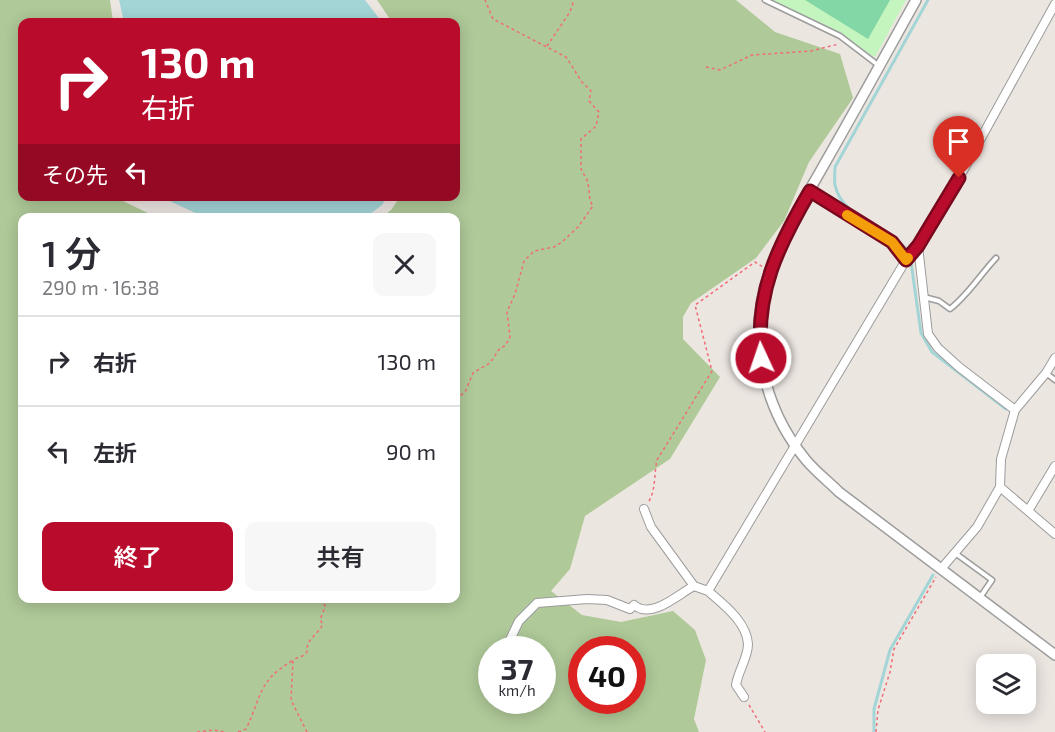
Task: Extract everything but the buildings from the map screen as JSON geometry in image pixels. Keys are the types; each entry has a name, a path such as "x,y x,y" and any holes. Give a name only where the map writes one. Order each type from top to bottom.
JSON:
{"street":[{"path":"916,0 792,221 770,269 762,299 759,330 761,358 770,397 782,424 818,473 839,492 1055,655"},
{"path":"708,591 906,260 918,246 948,198 1055,4"},
{"path":"810,191 892,242 906,260"},
{"path":"918,246 928,334 938,348 959,367 1015,410"},
{"path":"941,569 977,527 1000,487 1001,459 1015,410 1046,373 1055,358"},
{"path":"1028,511 1055,466"},
{"path":"1000,487 1055,534"},
{"path":"644,509 651,527 694,586 708,591 733,612 748,643 736,685 744,698"},
{"path":"512,636 519,621 537,603 587,599 607,600 630,609 631,603 638,609 651,610 694,586"}],"lane":[{"path":"765,0 840,36 880,66"},
{"path":"923,297 939,300 950,309 961,301 977,278 996,258"},
{"path":"1046,373 1055,380"},
{"path":"955,553 992,580 980,598"}],"path":[{"path":"460,396 465,392 473,373 490,363 510,337 507,312 515,294 524,261 534,251 554,247 562,242 578,227 593,206 590,201 588,182 581,169 581,139 596,126 599,112 589,101 591,91 582,82 566,57 493,19 485,0"},
{"path":"547,47 570,12 574,0"},
{"path":"706,67 720,70 752,55 811,51 849,43"},
{"path":"644,509 653,493 653,476 657,460 712,371 695,305 755,262 764,268"},
{"path":"876,732 878,710 890,672 894,649 941,569"},
{"path":"237,732 246,729 257,697 265,683 279,669 296,657 303,656 308,650 309,642 322,627 320,620 325,607 324,603"},
{"path":"293,661 291,700 307,732"},
{"path":"744,698 765,732"},
{"path":"197,732 213,730 224,732"}],"green space":[{"path":"0,0 110,0 112,18 18,18 18,201 123,201 148,213 18,213 18,603 460,603 460,213 387,213 397,201 460,201 460,18 389,18 377,0 736,0 775,32 840,54 853,98 809,162 784,221 756,258 691,303 683,317 683,339 720,377 670,459 585,516 570,569 551,591 582,615 621,622 673,611 695,630 706,660 694,719 699,732 0,732"},
{"path":"761,0 906,0 875,57 823,24"},
{"path":"805,0 890,0 868,39"}],"water":[{"path":"119,0 365,0 379,18 123,18"},
{"path":"170,201 384,201 371,213 195,213"}],"waterway":[{"path":"907,250 888,234 846,206 839,197 835,185 835,167 928,0"},
{"path":"911,262 921,333 932,352 1006,409"},
{"path":"874,732 874,709 890,650 933,575"}],"slow traffic":[{"path":"847,215 892,242 906,260 908,258"}],"route":[{"path":"761,358 759,330 765,286 777,252 810,191 892,242 906,260 918,246 959,178"}]}
